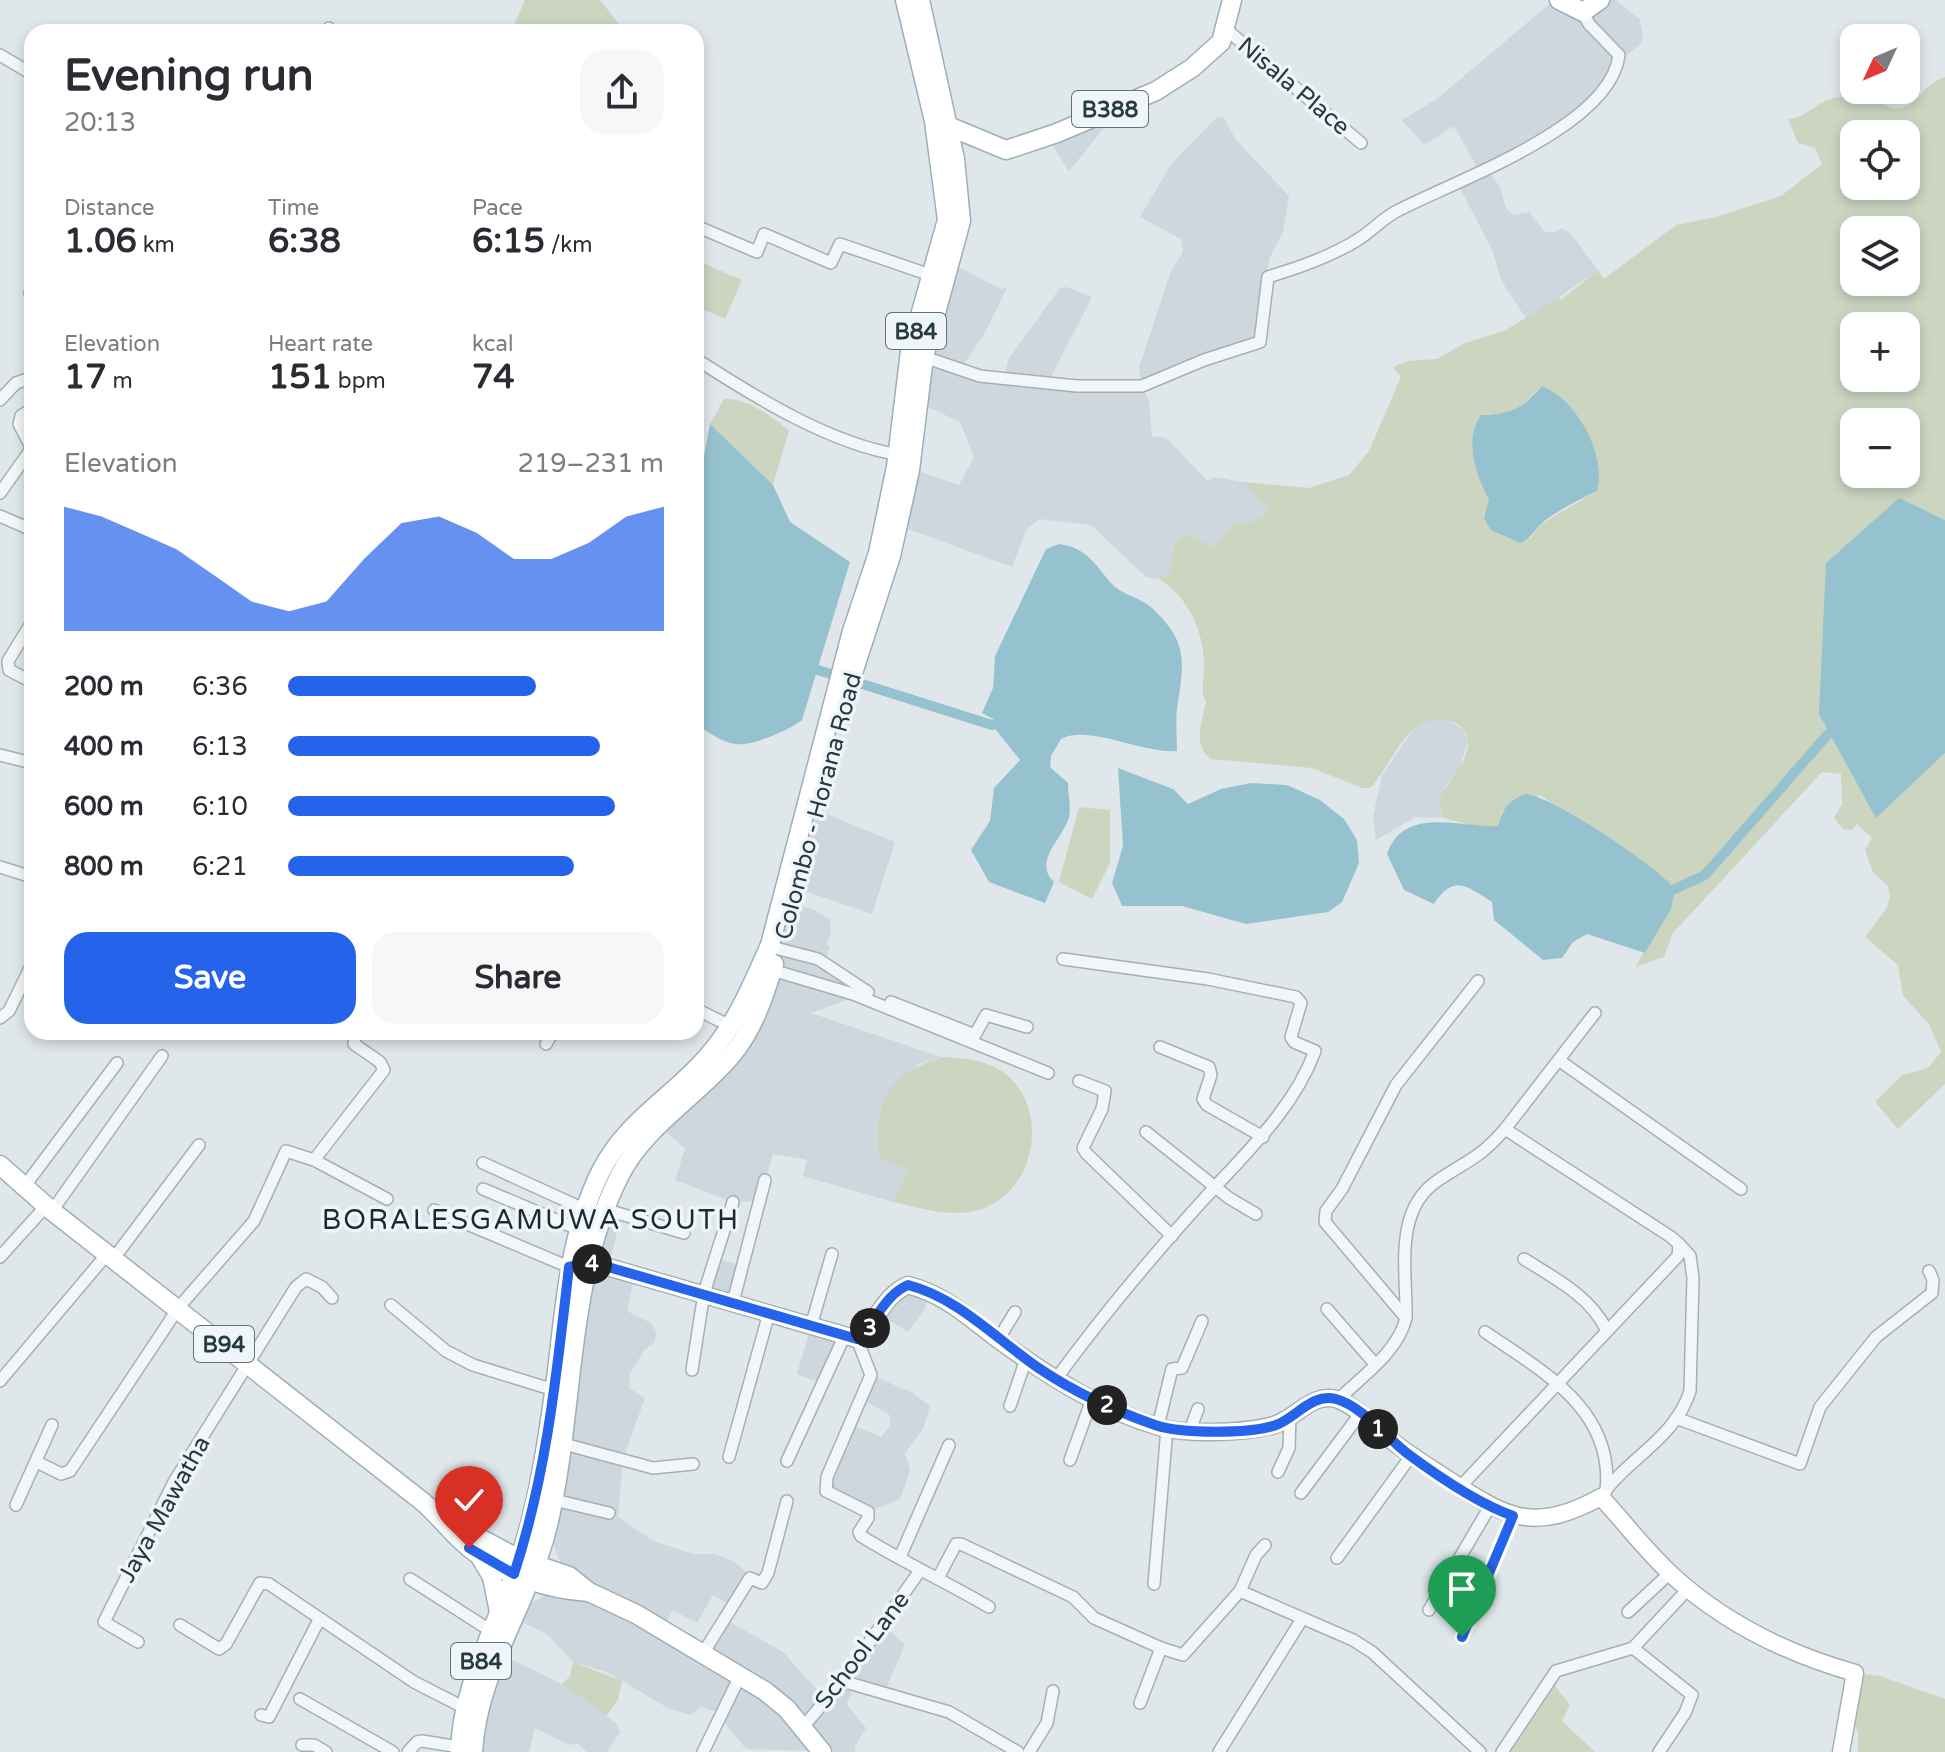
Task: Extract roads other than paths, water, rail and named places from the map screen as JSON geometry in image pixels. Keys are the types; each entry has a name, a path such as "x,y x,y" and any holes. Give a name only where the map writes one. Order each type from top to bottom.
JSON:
{"main road":[{"name":"Colombo - Horana Road","path":"525,1569 527,1530 578,1265 595,1210 601,1170 625,1135 651,1106 707,1058 752,990 770,945 850,664 891,556 917,354 947,220 941,123 905,0"},
{"name":"Colombo - Horana Road","path":"917,354 961,221 920,0"},
{"path":"1227,30 1232,0"},
{"path":"1559,0 1583,12 1600,0"},
{"name":"B388","path":"941,123 1006,150 1057,133 1156,91 1211,53 1227,30"},
{"name":"Colombo - Horana Road","path":"525,1569 547,1529 564,1444 580,1230 626,1164 659,1125 739,1045 758,1013 779,949 842,691"},
{"name":"B94","path":"0,1165 49,1208 179,1307 482,1548 636,1614 740,1676 787,1709 822,1752"},
{"path":"527,1530 482,1548 507,1615 562,1581 547,1529"},
{"name":"B84","path":"467,1750 507,1615 525,1569"},
{"name":"B84","path":"467,1750 465,1708 491,1631 507,1615"}],"street":[{"path":"917,354 980,376 1077,386 1142,386 1204,360 1260,342 1268,277 1335,253 1396,211 1524,153 1579,114 1607,84 1619,55 1589,24 1583,12"},
{"name":"Nisala Place","path":"1227,30 1361,143"},
{"path":"0,55 24,69"},
{"path":"704,229 757,252 764,234 831,263 840,244 933,276"},
{"path":"704,364 737,387 819,429 904,455"},
{"path":"0,400 16,383 24,380"},
{"path":"24,414 19,424 24,433"},
{"path":"0,493 24,459"},
{"path":"0,516 24,526"},
{"path":"24,635 8,661 9,670 24,678"},
{"path":"0,755 24,761"},
{"path":"0,867 24,874"},
{"path":"779,949 818,959 856,987 975,1035 986,1015 1027,1027"},
{"path":"1056,1379 1114,1300 1263,1137 1308,1069 1315,1051 1294,1042 1291,1037 1301,1012 1301,1003 1296,997 1208,979 1063,959"},
{"path":"772,970 853,994 1048,1073"},
{"path":"0,1018 9,1011 24,980"},
{"path":"1406,1318 1325,1222 1326,1211 1342,1189 1396,1085 1478,981"},
{"path":"704,1013 730,1026"},
{"path":"1338,1400 1402,1334 1406,1318 1405,1242 1413,1209 1435,1182 1480,1156 1560,1061 1595,1013"},
{"path":"314,1160 384,1070 380,1062 354,1044 354,1040"},
{"path":"546,1044 548,1040"},
{"path":"1160,1047 1209,1067 1211,1075 1203,1099 1207,1105 1263,1137"},
{"path":"0,1257 49,1208 162,1056"},
{"path":"1560,1061 1741,1189"},
{"path":"24,1187 117,1063"},
{"path":"1079,1081 1105,1091 1102,1109 1083,1148 1172,1236"},
{"path":"787,1461 851,1338 870,1328 889,1296 908,1285 947,1300 998,1340 1056,1379 1092,1399 1162,1427 1249,1430 1279,1424 1317,1400 1338,1400 1411,1456 1489,1508 1513,1516 1570,1514 1604,1494 1648,1453 1676,1418 1690,1391 1693,1291 1690,1256 1679,1244 1505,1129"},
{"path":"1146,1132 1215,1187 1256,1214"},
{"path":"0,1381 111,1256 199,1145"},
{"path":"37,1462 61,1474 70,1471 179,1307 254,1221 286,1151 314,1160 387,1199"},
{"path":"483,1163 595,1210 684,1233"},
{"path":"733,1302 765,1180"},
{"path":"483,1189 580,1230"},
{"path":"692,1370 704,1293 733,1202"},
{"path":"434,1210 578,1265 704,1293 851,1338"},
{"path":"1460,1487 1678,1256 1679,1244"},
{"path":"811,1326 832,1254"},
{"path":"1524,1259 1569,1287 1599,1315 1606,1329"},
{"path":"1676,1418 1800,1464 1820,1407 1876,1337 1932,1293 1933,1280 1929,1271"},
{"path":"250,1365 296,1287 305,1280 322,1287 332,1298"},
{"path":"391,1305 446,1351 473,1365 554,1390"},
{"path":"1327,1309 1375,1364"},
{"path":"998,1340 1015,1312"},
{"path":"729,1457 769,1313"},
{"path":"1154,1584 1162,1427 1172,1369 1182,1368 1202,1321"},
{"path":"1485,1332 1559,1382 1589,1413 1607,1477 1604,1494 1670,1573 1688,1589 1786,1650 1855,1673 1841,1752"},
{"name":"School Lane","path":"851,1338 871,1375 824,1485 826,1491 868,1512 859,1532 861,1536 900,1557 919,1572 938,1578 989,1607"},
{"path":"1010,1406 1026,1359"},
{"name":"Jaya Mawatha","path":"138,1642 104,1622 174,1482 250,1365"},
{"path":"1070,1460 1092,1399"},
{"path":"1190,1430 1198,1409"},
{"path":"1301,1493 1360,1414"},
{"path":"1278,1472 1289,1448 1290,1416"},
{"path":"16,1505 52,1425"},
{"path":"564,1444 653,1468 693,1464"},
{"path":"900,1557 949,1445"},
{"path":"1337,1558 1411,1456"},
{"path":"554,1500 609,1513"},
{"path":"702,1655 750,1578 762,1583 768,1573 787,1501"},
{"path":"1429,1610 1489,1508"},
{"path":"1462,1637 1513,1516"},
{"path":"938,1578 956,1544 961,1544 1073,1597 1094,1618 1183,1655 1240,1591 1256,1555 1265,1545"},
{"name":"School Lane","path":"803,1727 842,1681 919,1572"},
{"path":"1628,1612 1670,1573"},
{"path":"410,1579 491,1631"},
{"path":"180,1625 219,1649 226,1644 260,1583 269,1584 414,1682 465,1708"},
{"path":"1502,1752 1556,1671 1633,1648 1688,1589"},
{"path":"1240,1591 1353,1640 1372,1652 1480,1752"},
{"path":"1219,1752 1302,1619"},
{"path":"261,1715 269,1717 319,1620"},
{"path":"1140,1703 1161,1648"},
{"path":"1633,1648 1692,1695 1685,1713 1659,1752"},
{"path":"703,1752 740,1676"},
{"path":"842,1681 949,1712 1018,1752"},
{"path":"1029,1752 1047,1723 1053,1691"},
{"path":"300,1699 393,1752"},
{"path":"408,1752 422,1741 467,1750"},
{"path":"302,1745 314,1745 326,1752"}],"water":[{"path":"1542,386 1567,403 1586,430 1598,461 1599,477 1597,491 1544,521 1528,539 1520,543 1491,530 1484,518 1489,500 1473,458 1473,435 1481,415 1515,409"},
{"path":"710,424 773,485 790,522 850,562 802,720 751,743 730,743 704,729 704,457"},
{"path":"1899,498 1945,520 1945,753 1876,818 1819,714 1826,563"},
{"path":"1059,544 1085,554 1115,587 1148,605 1163,619 1177,640 1182,673 1177,751 1163,751 1086,735 1061,739 1051,756 1050,767 1068,783 1070,812 1065,828 1047,859 1048,874 1054,882 1045,903 989,882 971,850 990,821 994,788 1020,760 992,725 993,719 982,713 993,688 995,656 1046,549"},
{"path":"1118,768 1173,789 1188,804 1221,789 1251,783 1287,785 1320,800 1344,819 1357,840 1359,863 1342,902 1328,912 1246,924 1182,906 1122,906 1112,883 1123,846"},
{"path":"1526,794 1558,806 1604,834 1648,865 1675,889 1671,909 1645,953 1587,934 1573,942 1562,958 1543,960 1494,920 1492,902 1475,891 1454,886 1434,904 1404,890 1387,854 1395,839 1406,829 1435,822 1498,826 1507,806"}],"waterway":[{"path":"818,670 992,725"},
{"path":"1675,889 1705,875 1828,734"}],"district":[{"name":"BORALESGAMUWA SOUTH","path":"531,1219"}]}
